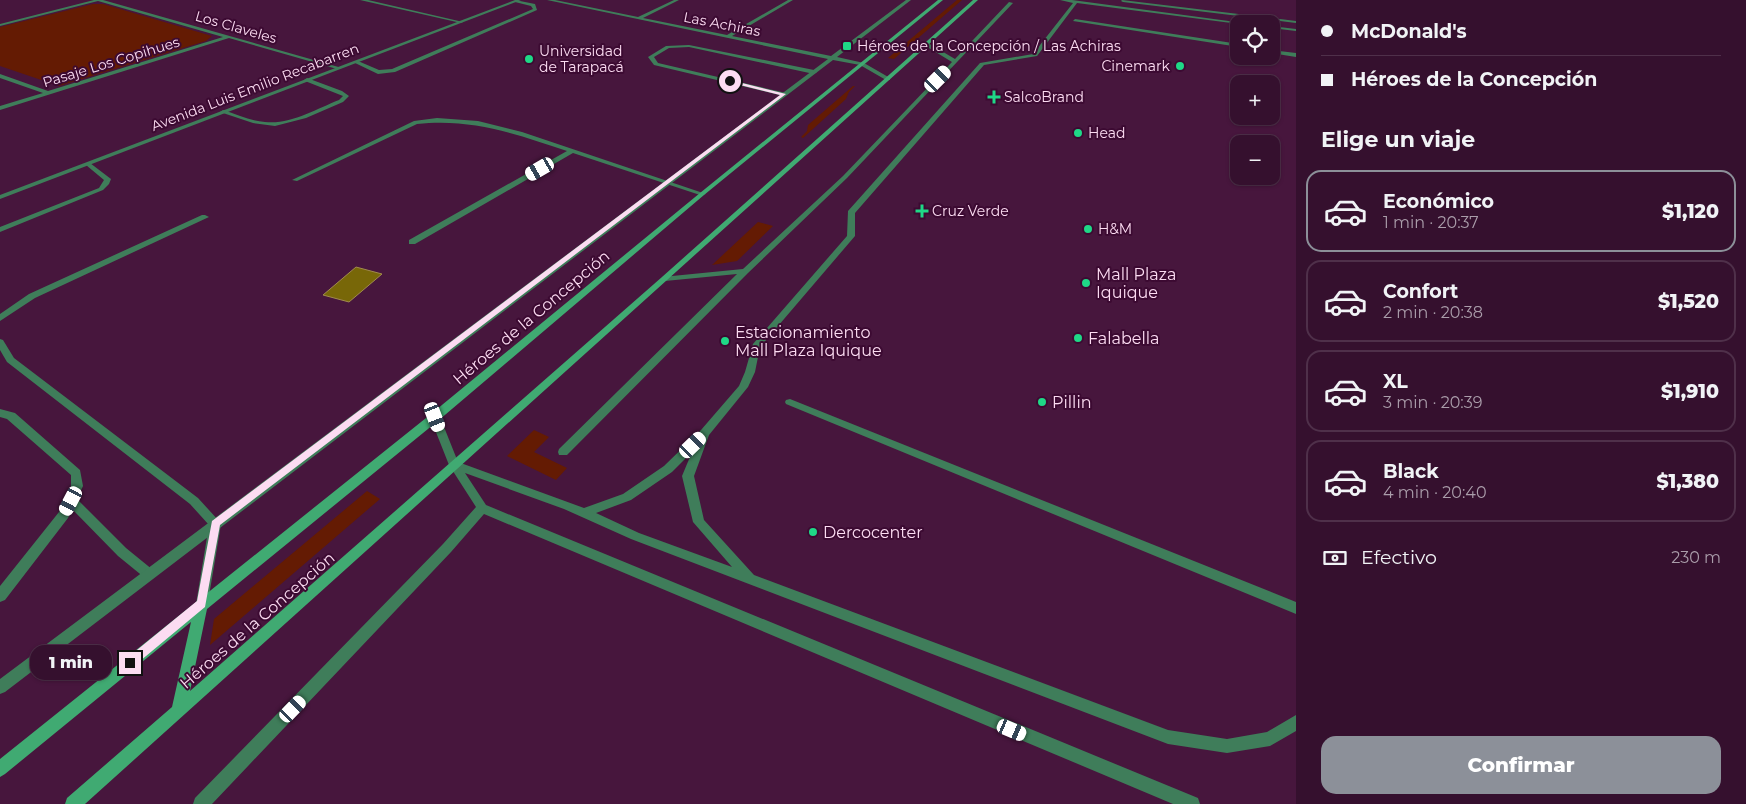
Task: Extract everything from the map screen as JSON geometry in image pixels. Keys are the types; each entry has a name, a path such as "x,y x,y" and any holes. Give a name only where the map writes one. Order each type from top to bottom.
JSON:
{"main road":[{"name":"Héroes de la Concepción","path":"0,769 435,417 702,194 941,0"},
{"name":"Héroes de la Concepción","path":"73,804 665,279 976,0"},
{"path":"179,708 202,604"}],"street":[{"path":"0,25 99,0"},
{"name":"Los Claveles","path":"99,0 339,68"},
{"path":"362,0 461,22"},
{"path":"356,62 378,72 393,71 535,10 532,5 518,0"},
{"name":"Avenida Luis Emilio Recabarren","path":"0,197 518,0"},
{"name":"Las Achiras","path":"549,0 862,64 888,79"},
{"path":"639,18 677,0"},
{"path":"728,36 791,0"},
{"name":"Héroes de la Concepción","path":"0,687 909,0"},
{"path":"1062,0 1230,22"},
{"path":"1117,0 1296,22"},
{"path":"584,513 627,497 668,469 705,433 743,387 750,372 756,346 851,236 851,213 982,64 1035,55 1076,2"},
{"path":"563,452 845,176 1011,3"},
{"path":"1075,20 1230,45"},
{"path":"1280,28 1296,30"},
{"name":"Pasaje Los Copihues","path":"0,108 229,37"},
{"path":"926,44 955,61"},
{"path":"784,94 656,64 651,57 668,47 689,46 814,72"},
{"path":"1280,52 1296,55"},
{"path":"0,76 48,93"},
{"path":"223,112 265,124 279,123 291,121 346,96 307,80"},
{"path":"295,180 416,122 432,119 454,119 479,122 572,150 702,194"},
{"path":"412,242 572,150"},
{"path":"0,230 101,188 107,183 108,179 88,164"},
{"path":"0,318 32,296 205,217"},
{"path":"665,279 746,271"},
{"path":"0,342 10,360 194,501 215,524 202,604"},
{"path":"790,402 1296,608"},
{"path":"0,413 11,416 76,473 77,486 64,515 0,596"},
{"path":"435,417 454,465 482,508 1192,804"},
{"path":"705,433 688,476 699,522 750,578"},
{"path":"454,465 568,506 635,536 1168,737 1227,746 1270,739 1296,722"},
{"path":"71,501 122,552 150,574"},
{"path":"201,804 447,548 482,508"}],"shaded area":[{"path":"957,0 962,0 894,59 888,58"},
{"path":"93,4 103,4 212,36 206,41 59,86 0,66 0,27"},
{"path":"855,86 849,92 846,99 803,138 801,137 807,131 808,125"},
{"path":"758,222 773,226 737,261 712,265"},
{"path":"356,267 382,274 349,302 323,295"},
{"path":"534,430 549,437 534,452 567,468 556,480 507,456"},
{"path":"367,491 380,499 210,645 214,619"}],"place":[{"name":"Héroes de la Concepción / Las Achiras","path":"847,46"},
{"name":"Universidad de Tarapacá","path":"529,59"},
{"name":"Cinemark","path":"1180,66"},
{"name":"SalcoBrand","path":"994,97"},
{"name":"Head","path":"1078,133"},
{"name":"Cruz Verde","path":"922,211"},
{"name":"H&M","path":"1088,229"},
{"name":"Mall Plaza Iquique","path":"1086,283"},
{"name":"Falabella","path":"1078,338"},
{"name":"Estacionamiento Mall Plaza Iquique","path":"725,341"},
{"name":"Pillin","path":"1042,402"},
{"name":"Dercocenter","path":"813,532"}],"route":[{"path":"130,663 202,604 215,524 784,94 730,81"}]}
